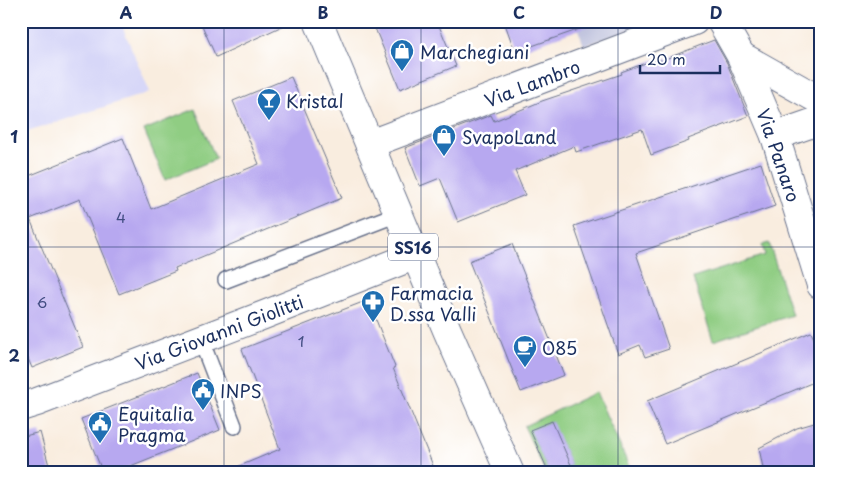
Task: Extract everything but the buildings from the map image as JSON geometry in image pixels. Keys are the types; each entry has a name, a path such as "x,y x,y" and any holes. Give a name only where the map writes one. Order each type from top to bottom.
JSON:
{"street":[{"name":"SS16","path":"318,21 510,473"},
{"name":"Via Lambro","path":"370,144 694,21"},
{"path":"721,21 741,56 821,101"},
{"name":"Via Panaro","path":"741,56 775,136 821,285"},
{"path":"775,136 821,120"},
{"name":"Via Giovanni Giolitti","path":"21,407 201,340 416,255"}],"lane":[{"path":"226,280 400,213"},
{"path":"201,340 234,426"}],"shaded area":[{"path":"21,21 120,21 150,92 21,134"},
{"path":"575,21 651,21 584,46"}],"green space":[{"path":"195,109 216,159 165,180 144,130"},
{"path":"769,243 792,315 713,341 693,278 765,255 762,245"},
{"path":"596,392 632,473 555,473 571,465 551,421 531,431 549,473 546,473 524,426"}],"place":[{"name":"Marchegiani","path":"402,72"},
{"name":"Kristal","path":"269,121"},
{"name":"SvapoLand","path":"444,157"},
{"name":"Farmacia D.ssa Valli","path":"373,323"},
{"name":"085","path":"525,368"},
{"name":"INPS","path":"203,411"},
{"name":"Equitalia Pragma","path":"100,444"}]}
